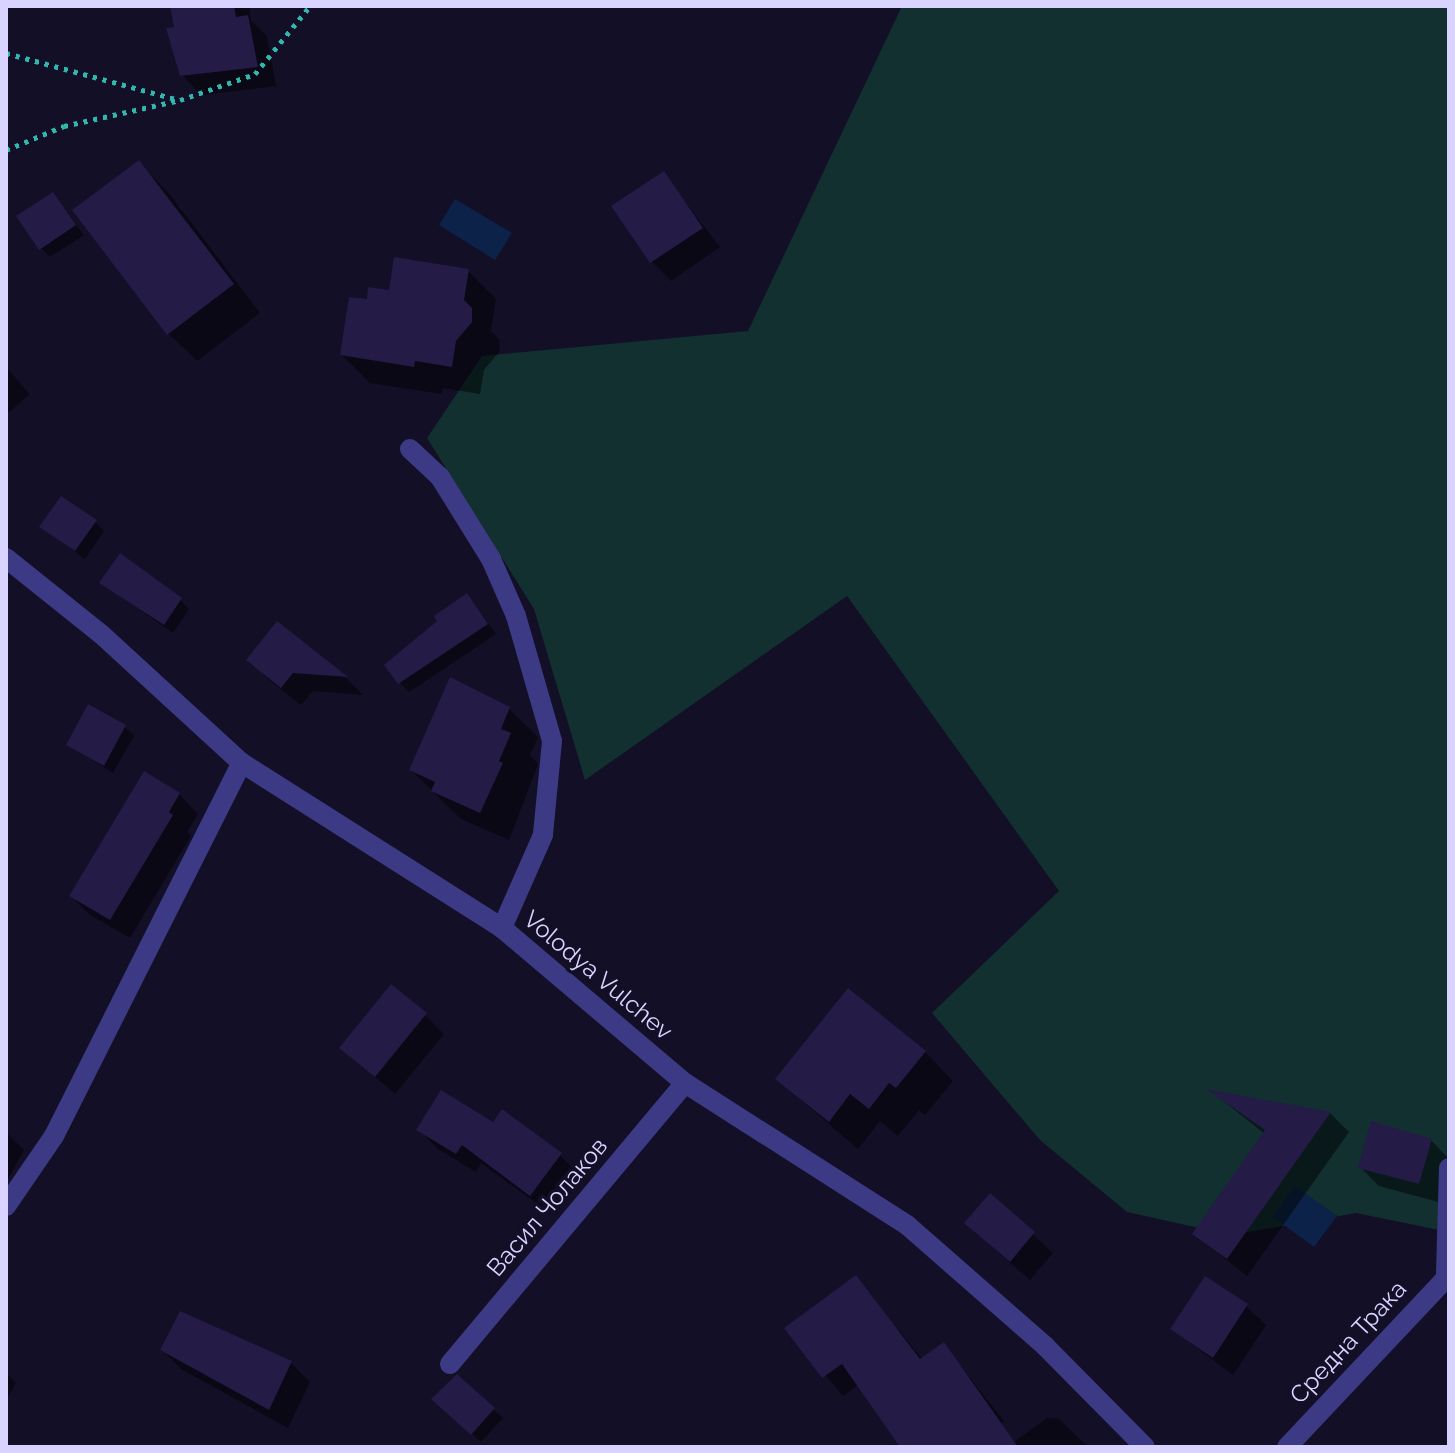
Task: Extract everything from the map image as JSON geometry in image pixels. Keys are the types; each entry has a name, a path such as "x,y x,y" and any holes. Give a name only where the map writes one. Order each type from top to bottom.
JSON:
{"street":[{"path":"410,449 440,477 491,559 516,616 552,741 543,835 502,928"},
{"name":"Volodya Vulchev","path":"6,558 101,634 242,763 502,928 685,1083 907,1225 1045,1346 1145,1447"},
{"path":"6,1206 54,1136 242,763"},
{"name":"Васил Чолаков","path":"450,1364 685,1083"},
{"path":"1448,1274 1449,1168"},
{"name":"Средна Трака","path":"1287,1447 1448,1274"}],"path":[{"path":"6,150 64,126 180,100 255,74 310,6"},
{"path":"6,53 180,100"}],"green space":[{"path":"902,6 1449,6 1449,1232 1356,1213 1231,1235 1127,1212 1040,1140 932,1013 1059,891 847,596 585,780 534,609 427,438 482,356 748,331"}],"water":[{"path":"455,199 512,233 495,260 439,225"},
{"path":"1295,1186 1337,1216 1314,1247 1273,1217"}],"building":[{"path":"170,6 234,6 236,17 248,15 258,67 180,76 166,28 174,27"},
{"path":"139,160 234,284 167,335 72,210"},
{"path":"664,171 703,228 650,263 611,206"},
{"path":"53,192 76,225 39,250 16,216"},
{"path":"394,257 469,269 464,300 472,308 472,322 456,341 452,367 415,361 414,367 340,355 349,297 367,299 368,287 389,290"},
{"path":"61,496 97,520 75,551 39,527"},
{"path":"120,553 182,598 164,625 99,583"},
{"path":"467,593 488,624 398,684 384,665 437,621 434,616"},
{"path":"277,621 348,677 293,673 281,688 246,660"},
{"path":"450,677 510,707 501,729 511,733 499,761 503,763 480,813 431,791 435,782 409,770"},
{"path":"88,704 126,725 104,766 66,745"},
{"path":"144,771 180,793 169,812 173,815 110,920 69,896"},
{"path":"391,984 427,1013 375,1077 339,1048"},
{"path":"848,988 926,1051 896,1088 889,1083 869,1109 850,1094 829,1122 775,1079"},
{"path":"1206,1089 1331,1112 1227,1259 1192,1234 1265,1130"},
{"path":"441,1090 493,1122 502,1109 562,1153 530,1196 462,1145 456,1154 416,1130"},
{"path":"1371,1121 1432,1139 1419,1184 1358,1168"},
{"path":"990,1193 1035,1232 1010,1262 964,1223"},
{"path":"856,1275 920,1359 944,1342 1018,1447 900,1447 842,1364 822,1378 784,1328"},
{"path":"1205,1276 1248,1304 1213,1358 1170,1329"},
{"path":"180,1311 292,1361 269,1410 160,1350"},
{"path":"457,1374 495,1408 471,1435 431,1399"}]}
